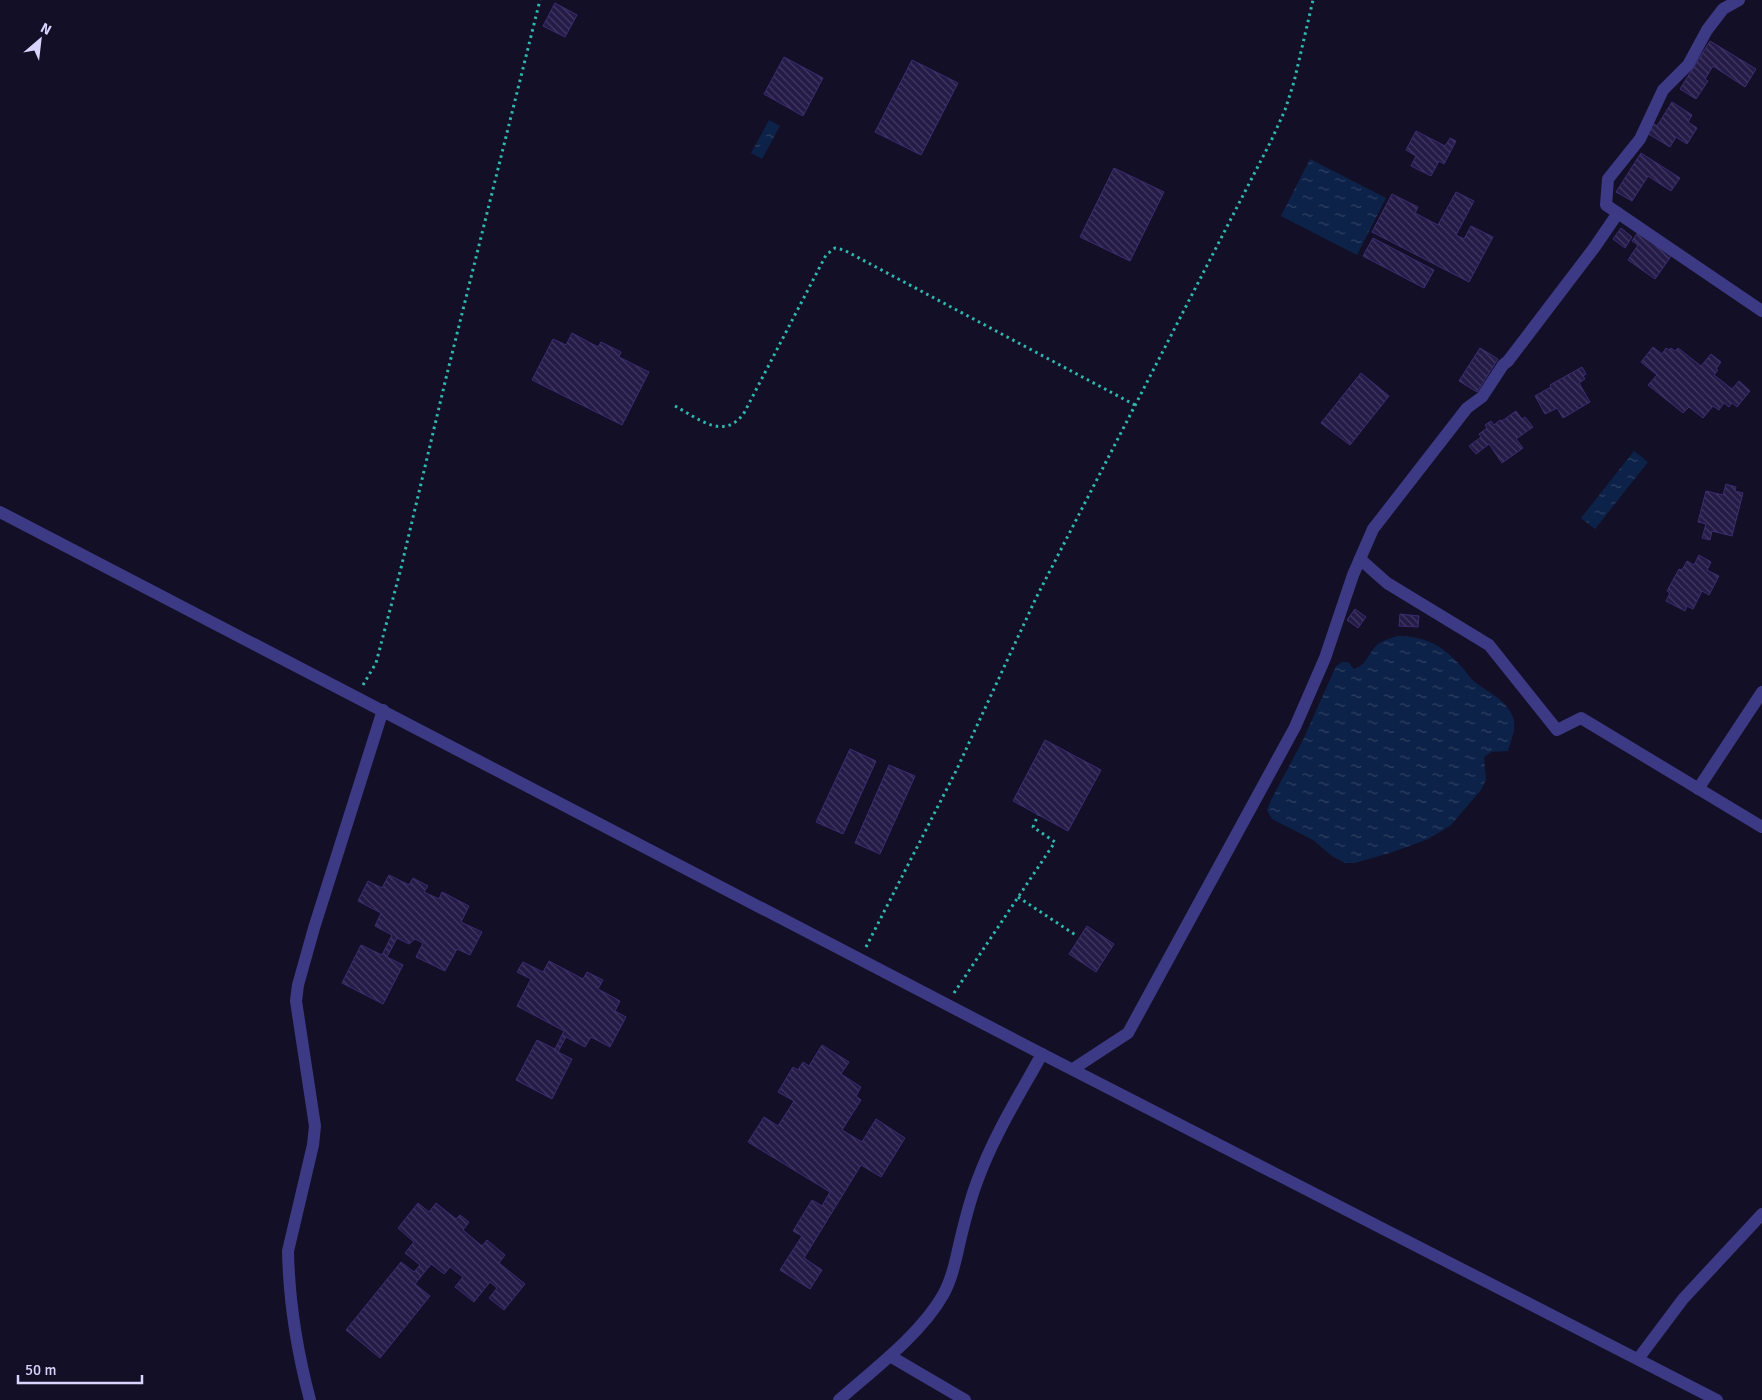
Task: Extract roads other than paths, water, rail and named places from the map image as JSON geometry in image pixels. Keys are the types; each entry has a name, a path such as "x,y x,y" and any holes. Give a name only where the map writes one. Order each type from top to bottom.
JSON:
{"street":[{"path":"1739,0 1724,8 1707,30 1688,66 1663,90 1640,139 1608,178 1606,205 1762,311"},
{"path":"1073,1069 1128,1032 1295,727 1325,658 1360,559 1373,529 1467,408 1482,397 1503,365 1589,256 1618,213"},
{"path":"0,512 1042,1054 1717,1400"},
{"path":"1360,559 1387,583 1489,645 1556,730 1581,718 1762,827"},
{"path":"1698,789 1762,692"},
{"path":"310,1400 292,1314 288,1267 290,1238 313,1145 315,1126 296,1001 298,985 314,928 383,710"},
{"path":"839,1400 890,1356 937,1305 952,1272 967,1213 990,1150 1042,1054"},
{"path":"1638,1359 1683,1299 1762,1214"},
{"path":"890,1356 964,1400"}],"water":[{"path":"769,120 780,126 762,159 751,153"},
{"path":"1310,159 1386,198 1357,255 1281,216"},
{"path":"1634,451 1648,462 1595,529 1581,518"},
{"path":"1397,636 1425,640 1447,652 1474,681 1497,697 1506,706 1514,721 1513,734 1508,751 1491,752 1484,757 1486,780 1481,790 1450,826 1428,839 1393,852 1355,863 1345,863 1332,856 1313,840 1272,819 1267,810 1303,740 1336,666 1342,662 1348,662 1354,669 1366,660 1377,645"}]}
